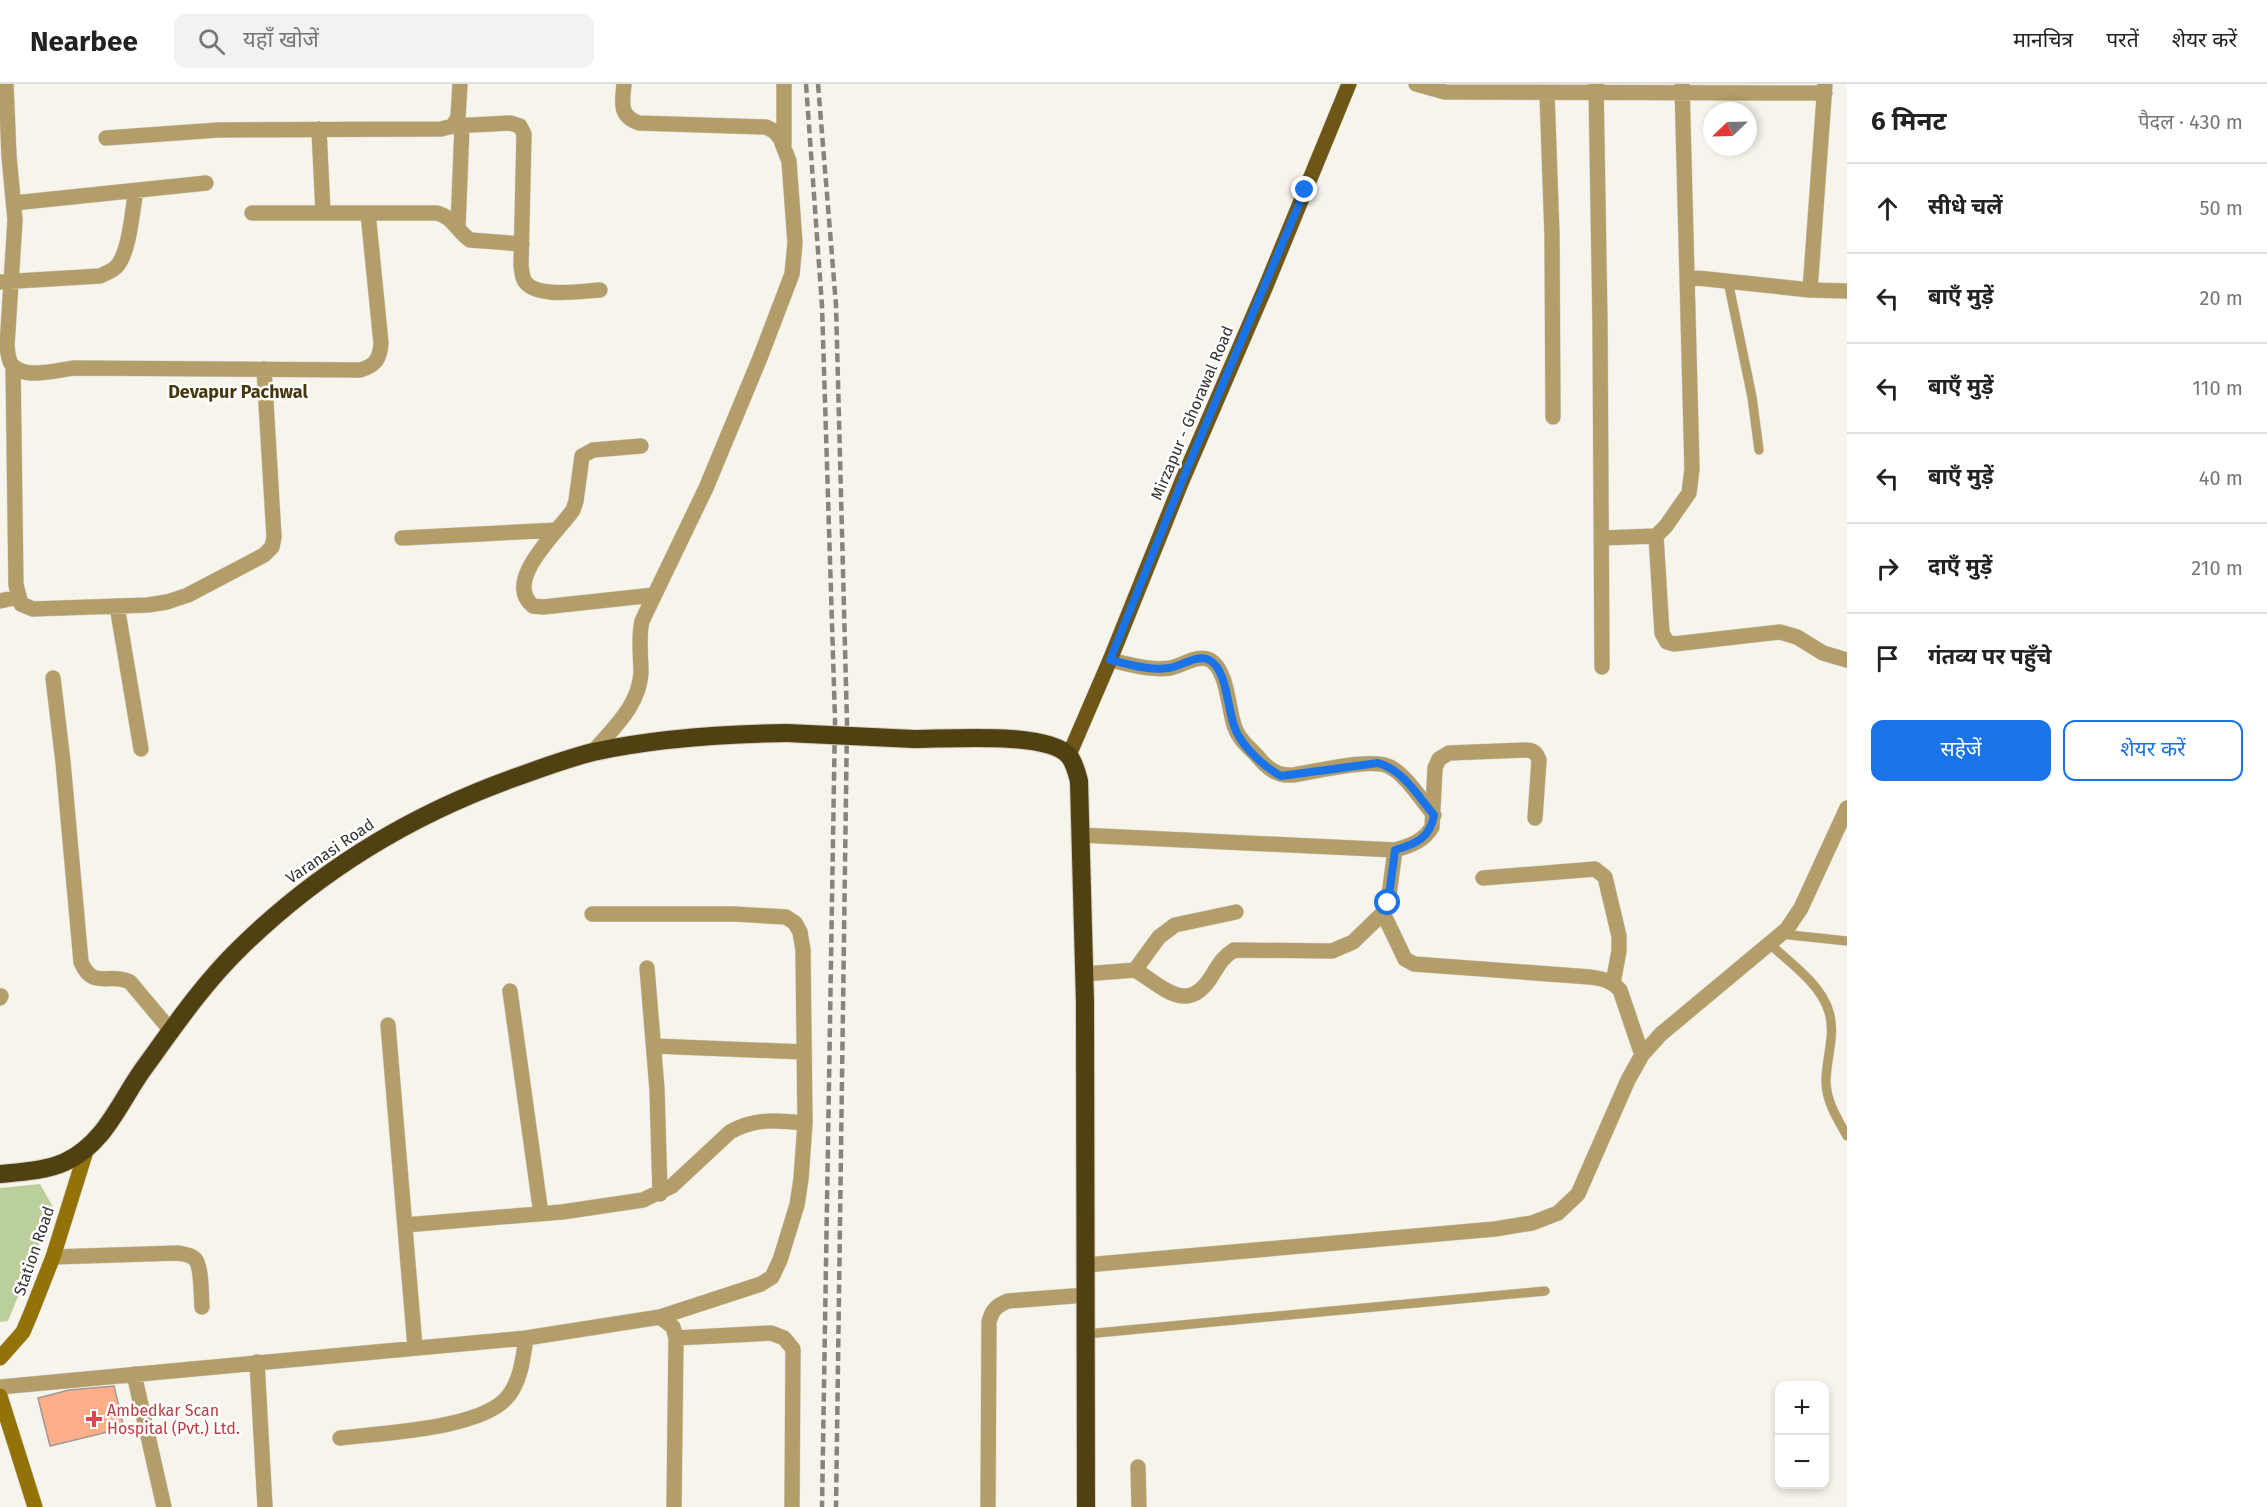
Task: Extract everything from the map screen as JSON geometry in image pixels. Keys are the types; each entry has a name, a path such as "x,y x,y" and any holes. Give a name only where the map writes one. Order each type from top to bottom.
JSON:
{"highway":[{"name":"Varanasi Road","path":"0,1174 31,1171 66,1162 87,1148 106,1129 142,1071 237,950 310,885 371,844 432,811 502,782 593,752 713,734 787,733 1039,741 1055,745 1069,755"},
{"path":"1069,755 1079,781 1084,974 1086,1507"}],"main road":[{"name":"Mirzapur - Ghorawal Road","path":"1069,755 1349,84"}],"street":[{"path":"6,84 4,125 15,220 6,282 7,346 13,366 16,585 21,604 33,609 148,605 188,595 257,560 272,547 274,537 264,369"},
{"path":"458,227 460,84"},
{"path":"624,84 623,110 630,120 656,125 766,127 774,131 784,145"},
{"path":"593,752 635,699 640,674 640,629 706,488 792,274 795,257 794,222 789,161 784,145 784,84"},
{"path":"1416,84 1445,92 1547,93 1597,88 1825,89 1810,290"},
{"path":"1597,88 1602,667"},
{"path":"1602,538 1656,536 1666,526 1689,493 1692,469 1682,88"},
{"path":"1547,93 1552,235 1553,417"},
{"path":"106,138 218,130 441,129 510,123 520,126 524,134 523,279 531,288 542,292 600,290"},
{"path":"320,129 323,213"},
{"path":"14,203 206,183"},
{"path":"6,282 100,276 110,272 117,267 125,248 136,191"},
{"path":"252,213 437,213 451,219 470,240 522,243"},
{"path":"13,366 29,372 74,368 360,370 372,367 380,356 381,343 368,213"},
{"path":"1688,277 1810,290 1847,291"},
{"path":"641,446 592,450 582,456 573,510 529,565 525,573 524,595 533,606 543,607 654,595"},
{"path":"402,538 557,530"},
{"path":"1656,536 1662,633 1667,642 1674,644 1780,632 1797,637 1824,653 1847,660"},
{"path":"0,601 19,597"},
{"path":"117,606 141,749"},
{"path":"1110,660 1161,669 1179,666 1200,658 1208,659 1221,673 1232,719 1240,738 1273,771 1281,776 1365,764 1378,763 1389,766 1399,774 1434,815"},
{"path":"52,678 63,762 81,962 86,973 93,978 130,982 172,1032"},
{"path":"1080,835 1395,850 1418,842 1428,834 1434,815 1435,768 1439,759 1449,753 1525,750 1532,750 1539,760 1535,818"},
{"path":"1086,1265 1495,1229 1532,1223 1558,1213 1578,1194 1628,1080 1642,1055 1661,1034 1775,939 1801,908 1847,808"},
{"path":"1084,974 1136,970 1164,990 1185,997 1195,994 1207,985 1225,955 1234,950 1332,951 1353,942 1383,913 1390,890 1395,850"},
{"path":"1483,878 1595,869 1601,872 1605,877 1619,936 1619,951 1613,983"},
{"path":"1136,970 1159,937 1175,925 1236,912"},
{"path":"1383,913 1400,951 1414,964 1590,977 1613,983 1620,990 1642,1055"},
{"path":"0,1387 526,1338 660,1317 761,1284 776,1271 796,1205 805,1123 803,950 800,932 795,922 786,917 734,914 592,914"},
{"path":"647,968 654,1046 660,1194"},
{"path":"510,991 541,1214"},
{"path":"388,1025 415,1347"},
{"path":"654,1046 804,1052"},
{"path":"405,1225 541,1214 627,1204 660,1194 687,1174 725,1137 739,1127 752,1122 770,1120 805,1123"},
{"name":"Station Road","path":"0,1358 23,1332 53,1257 87,1148"},
{"path":"53,1257 188,1254 195,1259 198,1267 202,1307"},
{"path":"988,1507 989,1322 992,1312 998,1305 1008,1301 1086,1295"},
{"path":"660,1317 673,1327 676,1338 674,1507"},
{"path":"676,1338 771,1334 784,1338 793,1349 792,1507"},
{"path":"340,1438 456,1423 494,1410 508,1397 516,1385 522,1366 526,1338"},
{"path":"257,1362 265,1507"},
{"path":"134,1374 164,1507"},
{"path":"0,1396 35,1507"},
{"path":"1138,1467 1139,1507"}],"lane":[{"path":"1728,281 1752,397 1759,450"},
{"path":"1775,939 1847,941"},
{"path":"1775,939 1822,996 1829,1011 1832,1026 1827,1091 1829,1102 1847,1136"},
{"path":"1086,1334 1545,1291"}],"green space":[{"path":"40,1184 54,1209 8,1321 0,1322 0,1188"}],"building":[{"path":"114,1386 124,1428 50,1446 38,1398 69,1390"}],"railway":[{"path":"806,84 822,306 835,719 822,1507"},
{"path":"818,84 836,305 847,723 836,1507"}],"place":[{"name":"Ambedkar Scan Hospital (Pvt.) Ltd.","path":"94,1419"}],"district":[{"name":"Devapur Pachwal","path":"238,392"}],"route":[{"path":"1305,190 1182,481 1110,660 1161,669 1179,666 1200,658 1208,659 1221,673 1235,730 1261,761 1281,776 1378,763 1389,766 1399,774 1434,815 1428,834 1418,842 1395,850 1388,903"}]}
